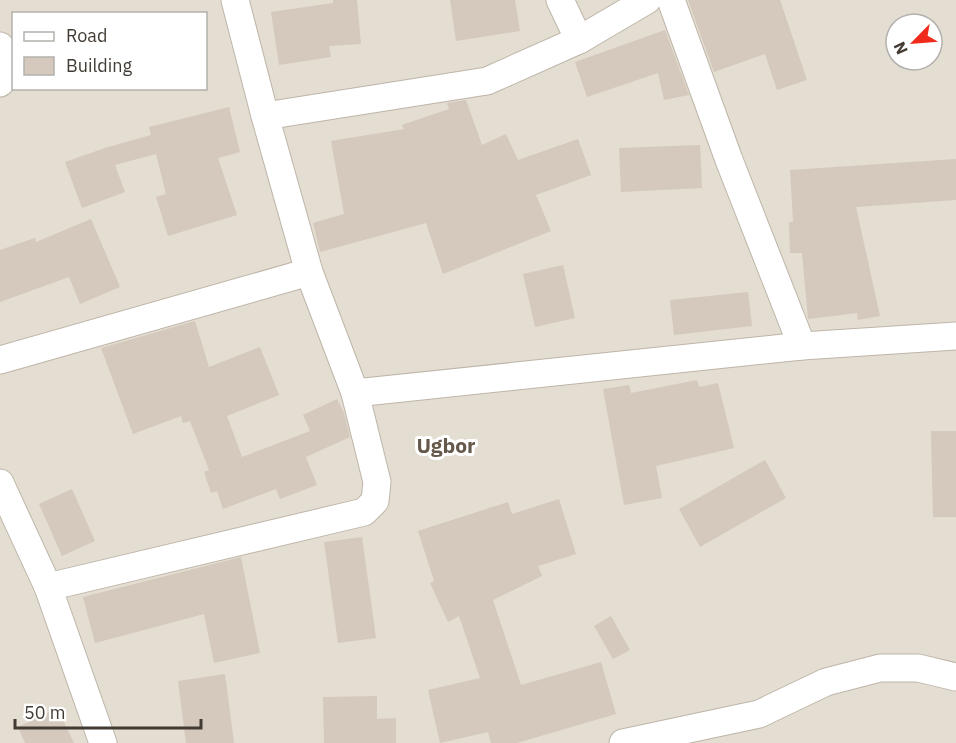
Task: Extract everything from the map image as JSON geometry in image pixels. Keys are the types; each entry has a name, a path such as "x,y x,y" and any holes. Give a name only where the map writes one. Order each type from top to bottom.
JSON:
{"street":[{"path":"48,587 364,512 375,501 377,482 355,393 309,272 265,116 236,0"},
{"path":"561,0 579,40"},
{"path":"265,116 487,81 579,40 647,0"},
{"path":"671,0 729,160 802,346"},
{"path":"0,46 8,69 4,80 0,83"},
{"path":"0,360 309,272"},
{"path":"355,393 802,346 956,336"},
{"path":"2,493 48,587 102,743"},
{"path":"623,743 759,714 826,682 880,668 918,668 956,677"}],"shaded area":[{"path":"0,0 956,0 956,743 0,743"}],"building":[{"path":"333,0 357,0 361,44 329,46 331,57 279,65 271,12 333,3"},
{"path":"450,0 515,0 520,31 456,41"},
{"path":"688,0 780,0 807,80 777,90 765,54 714,72"},
{"path":"665,30 689,95 664,100 658,73 587,97 575,62"},
{"path":"466,100 482,145 506,134 518,160 578,139 591,175 536,195 551,231 443,274 426,223 320,252 313,223 344,214 331,141 404,129 402,125 449,109 447,103"},
{"path":"229,107 240,152 218,158 237,215 168,236 156,197 166,194 156,154 115,165 125,192 82,208 65,162 151,135 149,127"},
{"path":"700,145 702,188 621,192 619,148"},
{"path":"956,159 956,200 856,207 880,316 858,320 857,313 808,319 802,253 790,253 789,222 793,222 790,170"},
{"path":"91,219 120,287 80,304 69,277 0,302 0,250 35,238 36,242"},
{"path":"563,265 575,318 535,327 523,274"},
{"path":"748,292 752,326 674,335 670,300"},
{"path":"195,321 209,367 260,347 279,395 227,416 242,457 310,431 303,415 337,399 344,413 350,437 306,457 317,485 280,499 276,489 223,509 217,491 211,493 204,472 209,470 190,421 183,423 181,416 133,434 101,348"},
{"path":"697,380 699,387 718,383 734,448 656,466 662,498 624,505 603,389 629,385 631,393"},
{"path":"931,431 956,431 956,517 933,517"},
{"path":"765,460 786,498 700,547 679,509"},
{"path":"72,489 95,541 62,556 39,504"},
{"path":"559,499 576,554 538,566 542,576 493,600 521,685 601,662 616,714 517,743 491,743 488,732 440,743 428,690 480,678 459,616 448,622 430,583 434,581 418,531 508,502 512,514"},
{"path":"362,537 376,638 338,643 324,542"},
{"path":"241,557 260,653 214,663 204,614 95,643 83,597"},
{"path":"611,616 630,650 613,659 594,626"},
{"path":"225,674 234,743 186,743 178,681"},
{"path":"377,696 377,719 396,718 396,743 324,743 323,697"},
{"path":"57,708 74,743 25,743 18,727"}],"district":[{"name":"Ugbor","path":"446,445"}]}
